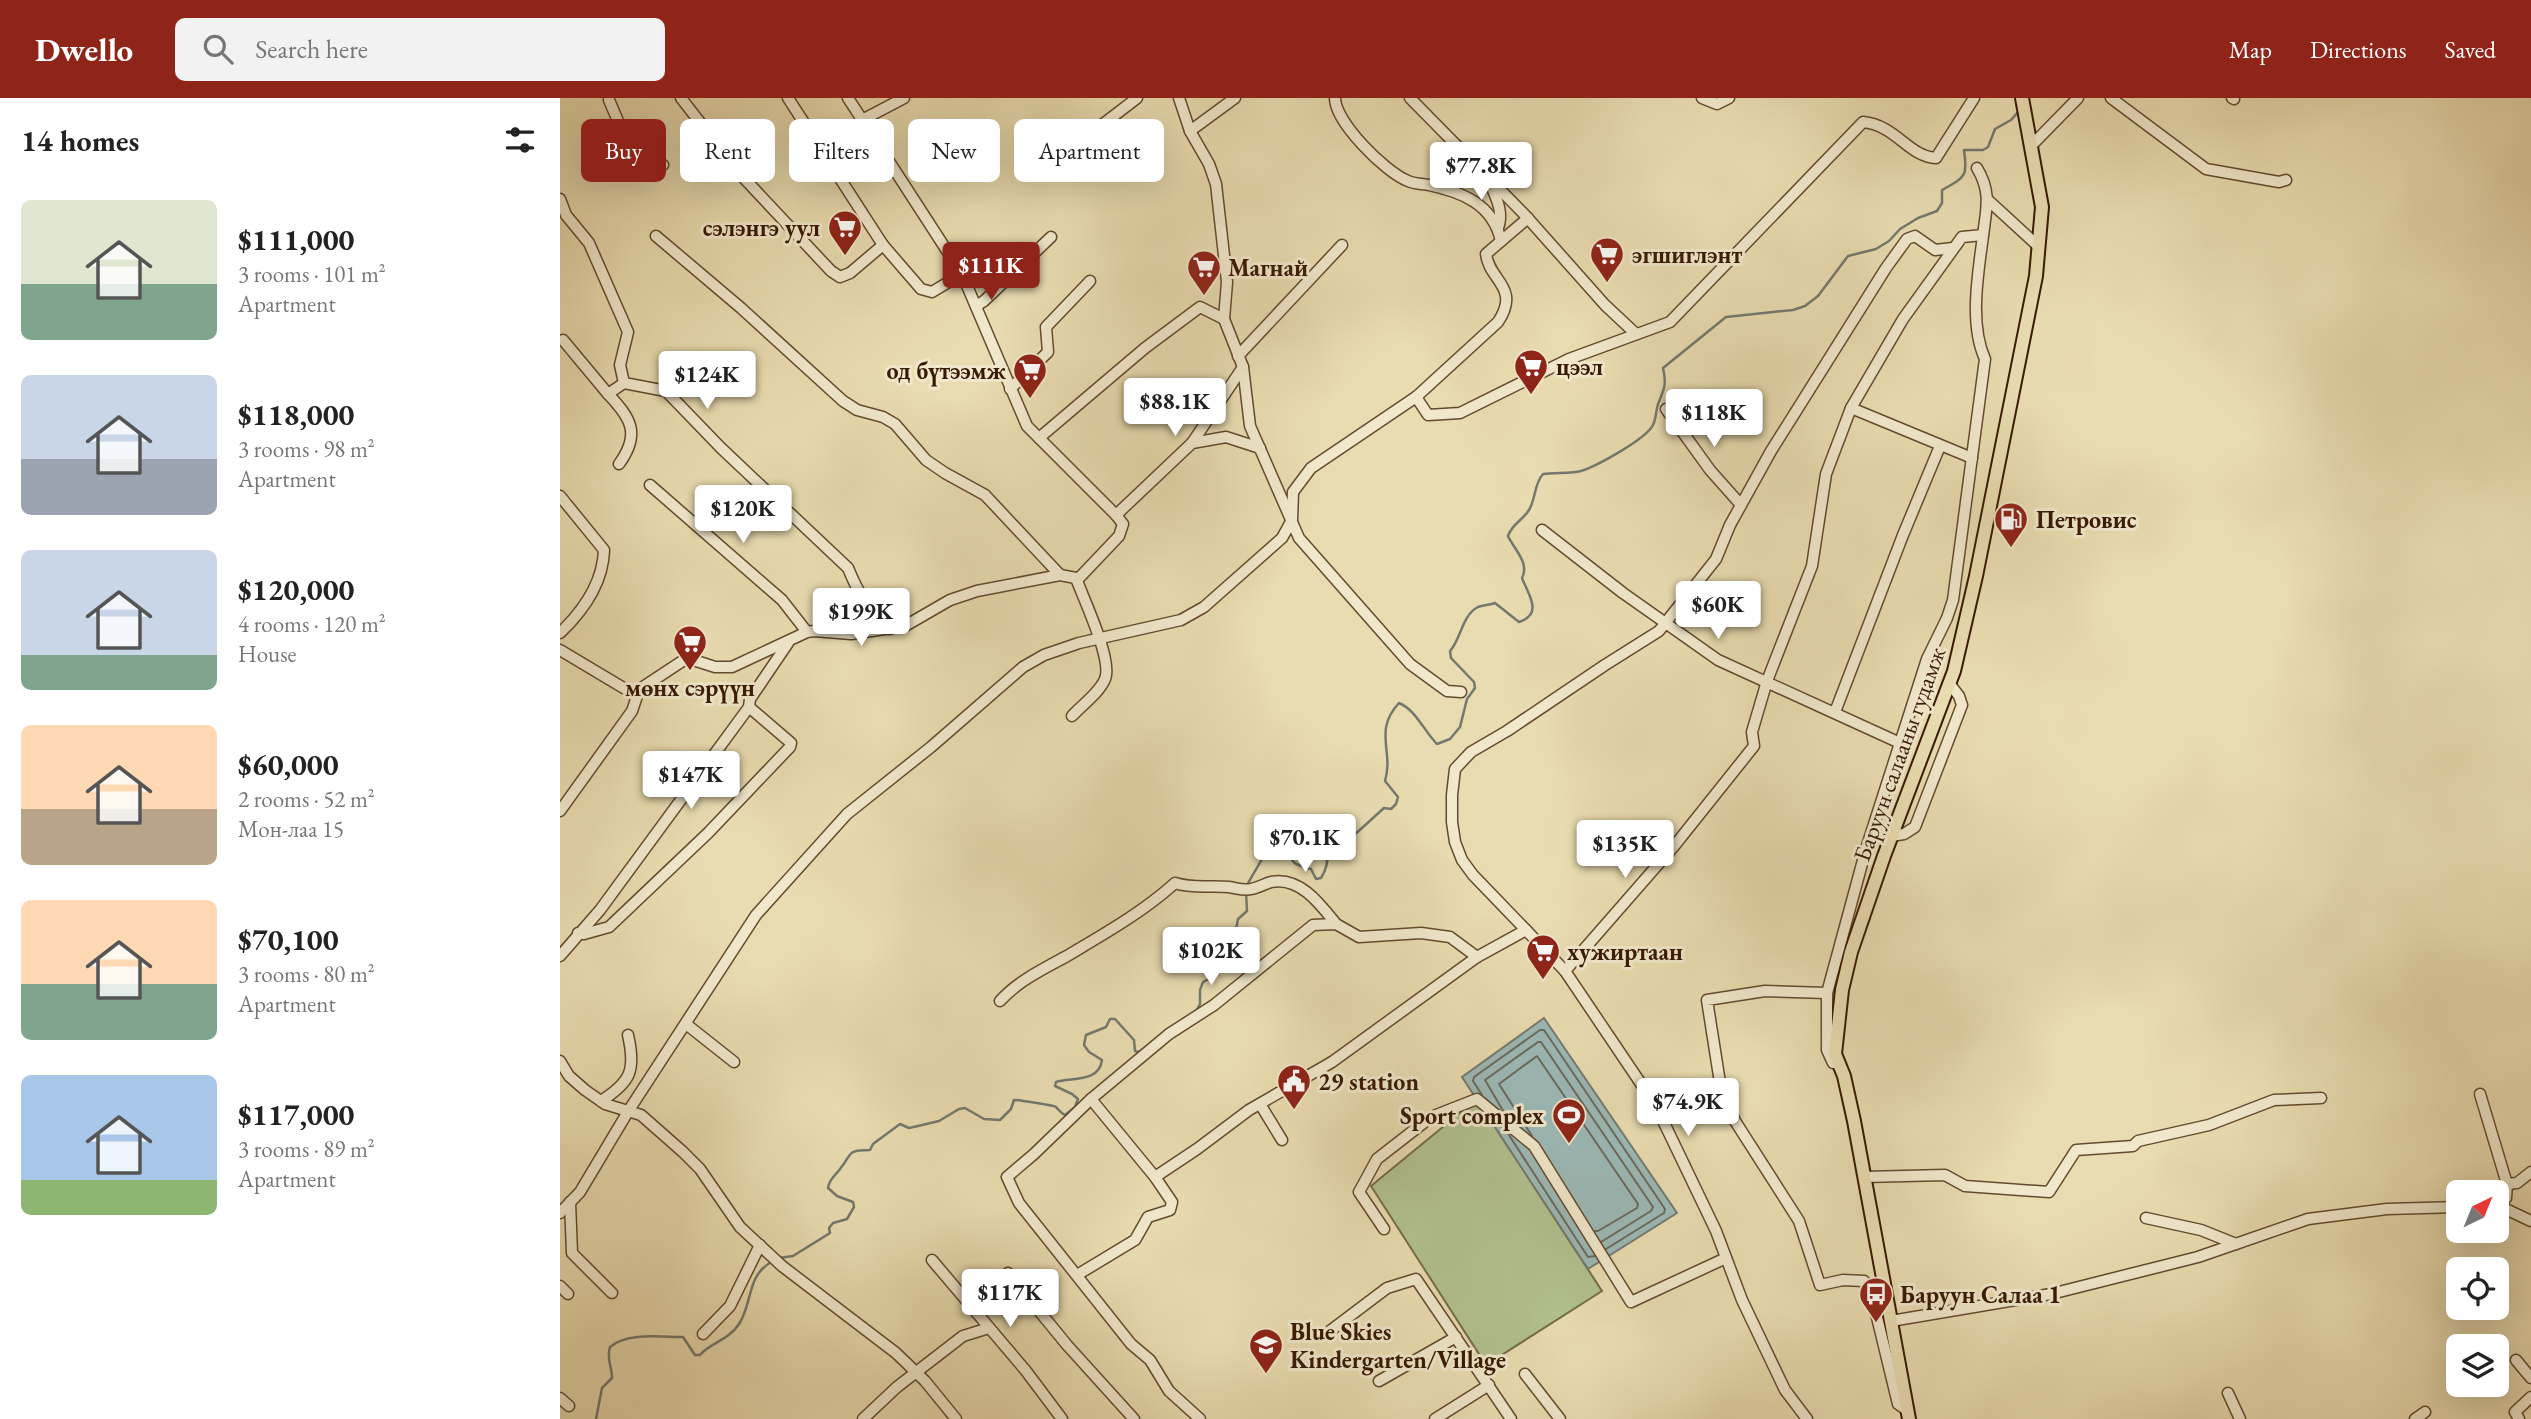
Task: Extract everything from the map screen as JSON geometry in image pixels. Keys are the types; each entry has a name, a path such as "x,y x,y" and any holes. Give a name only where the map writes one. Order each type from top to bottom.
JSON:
{"main road":[{"name":"Баруун салааны гудамж","path":"1909,1415 1849,1098 1835,1054 1842,990 1851,952 1917,764 1954,671 1977,572 2036,276 2042,207 2022,98"}],"street":[{"path":"681,98 741,175 831,271 840,277 850,273 883,245"},
{"path":"788,98 883,245 921,289 932,292 962,274"},
{"path":"848,98 861,119"},
{"path":"864,119 904,98"},
{"path":"1110,119 1137,98"},
{"path":"1179,98 1190,131 1209,164 1216,184 1227,282 1224,319 1243,367 1250,426 1299,538 1410,664 1447,691 1461,692"},
{"path":"1190,131 1235,98"},
{"path":"1335,98 1335,105 1346,127 1374,156 1408,181 1453,190 1475,201 1498,228 1501,241"},
{"path":"1410,98 1528,218 1605,305 1636,334"},
{"path":"1702,98 1717,104 1728,98"},
{"path":"1416,397 1428,415 1460,413 1569,359 1670,322 1863,122 1878,123 1919,153 1936,158 1974,98"},
{"path":"2031,146 2078,98"},
{"path":"2111,98 2206,169 2279,182 2287,180"},
{"path":"610,99 618,119"},
{"path":"1977,168 1989,201 2038,246"},
{"path":"560,811 632,711 640,689 687,659 715,667 732,667 807,632 851,635 905,626 950,600 977,591 1059,575 1080,577 1119,536 1124,524 1027,426 962,274 894,169"},
{"path":"1487,176 1499,204 1501,219 1498,228"},
{"path":"560,199 566,215 589,243 628,332 620,365 624,383"},
{"path":"1849,1098 1827,1050 1827,993 1863,858 1927,659 1953,600 1985,359 1978,344 1975,323 1989,201"},
{"path":"560,1213 580,1192 629,1110 756,915 847,814 931,747 1023,667 1044,654 1181,620 1195,614 1282,538 1292,520 1293,492 1311,468 1416,397 1498,322 1506,310 1506,296 1502,282 1487,260 1486,254 1528,218"},
{"path":"1565,971 1675,845 1754,746 1752,732 1767,681 1812,566 1826,474 1851,408 1896,331 1953,248 1962,237 1983,235"},
{"path":"656,236 741,308 843,401 857,410 883,417 895,424 926,460 985,495 1059,575"},
{"path":"1807,1419 1785,1390 1742,1300 1716,1231 1656,1106 1565,971 1473,875 1462,860 1455,842 1452,822 1455,769 1471,752 1507,732 1659,631 1716,559 1741,505 1771,451 1886,268 1908,239 1914,236 1935,250 1953,248"},
{"path":"976,306 1051,237"},
{"path":"1238,356 1342,246"},
{"path":"1010,389 1048,352 1046,327 1090,281"},
{"path":"1039,438 1145,348 1200,307 1224,319"},
{"path":"563,340 625,412 632,430 628,451 619,464"},
{"path":"1116,515 1192,443 1243,367"},
{"path":"608,394 624,383 666,391 721,448 848,568 857,592 870,611 890,629"},
{"path":"1851,408 1972,458"},
{"path":"1666,409 1710,470 1741,505"},
{"path":"1192,443 1226,437 1260,448"},
{"path":"1835,712 1940,446"},
{"path":"650,485 782,600 807,632"},
{"path":"560,496 604,550 601,572 588,601 560,633"},
{"path":"1542,530 1664,624 1718,660 1900,743"},
{"path":"1072,716 1104,681 1107,673 1100,638 1076,578"},
{"path":"560,956 600,910 749,707 750,699 789,642"},
{"path":"560,650 637,696"},
{"path":"1891,836 1904,834 1914,828 1962,705 1961,699 1949,683"},
{"path":"578,933 610,927 709,832 790,747 791,743 749,707"},
{"path":"1917,764 1936,772"},
{"path":"1000,1001 1013,986 1088,943 1160,897 1175,883 1187,887 1247,890 1275,881 1307,891 1336,924 1359,937 1421,933 1450,937 1477,957"},
{"path":"1200,1419 1170,1391 1150,1360 1131,1344 1019,1203 1007,1177 1091,1098 1169,1034 1214,1005 1312,925 1336,924"},
{"path":"1155,1177 1260,1104 1332,1062 1477,957 1526,930"},
{"path":"1827,993 1765,991 1707,1000 1721,1089 1735,1121 1799,1221 1820,1285 1843,1280 1864,1281 1875,1310 1898,1405 1909,1415"},
{"path":"685,1024 734,1062"},
{"path":"601,1101 618,1090 631,1072 633,1056 628,1035"},
{"path":"560,1061 569,1076 601,1101 641,1115 700,1169 740,1227 779,1264 896,1353 956,1419"},
{"path":"2480,1094 2506,1180"},
{"path":"1077,1275 1135,1240 1148,1217 1170,1210 1172,1202 1091,1098"},
{"path":"1864,1177 1945,1175 1965,1186 2049,1192 2076,1150 2133,1146 2138,1141 2209,1125 2274,1100 2321,1098"},
{"path":"1384,1229 1359,1192 1377,1159 1431,1117 1477,1099 1534,1146 1631,1302 1726,1258"},
{"path":"1260,1104 1282,1140"},
{"path":"2510,1183 2517,1182 2531,1172"},
{"path":"570,1202 572,1253 612,1293"},
{"path":"1891,1321 2051,1294 2198,1258 2308,1219 2387,1209 2446,1207"},
{"path":"2510,1211 2531,1221"},
{"path":"2147,1218 2201,1230 2236,1244"},
{"path":"703,1334 730,1307 760,1245"},
{"path":"932,1260 1062,1419"},
{"path":"1009,1273 1067,1345 1134,1419"},
{"path":"1330,1331 1387,1288 1416,1279 1511,1419"},
{"path":"560,1286 568,1294"},
{"path":"863,1419 915,1372 963,1336 989,1328"},
{"path":"1380,1381 1456,1337"},
{"path":"2516,1360 2531,1378"},
{"path":"1525,1374 1560,1419"},
{"path":"1435,1419 1489,1385"},
{"path":"2228,1393 2240,1419"},
{"path":"2519,1419 2515,1412 2531,1397"},
{"path":"560,1398 569,1406"},
{"path":"2415,1419 2425,1412"}],"green space":[{"path":"1477,1099 1602,1291 1486,1365 1371,1186"}],"water":[{"name":"Sport complex","path":"1544,1018 1677,1213 1588,1269 1462,1077"}],"waterway":[{"path":"1247,885 1273,843 1285,845 1295,863 1311,869 1316,879 1321,878 1332,841 1346,834 1352,837 1384,808 1391,809 1396,804 1398,797 1385,781 1386,732 1391,713 1399,703 1415,716 1437,744 1450,739 1460,727 1467,699 1475,688 1474,682 1451,658 1450,651 1468,616 1478,607 1495,603 1519,622 1531,614 1532,603 1522,578 1523,562 1508,536 1529,510 1543,474 1581,471 1609,458 1649,431 1654,423 1664,387 1663,368 1726,317 1793,310 1805,306 1818,296 1848,256 1876,249 1889,241 1900,229 1937,211 1942,203 1942,190 1960,179 1965,171 1964,150 1983,150 1988,147 1995,129 2011,120 2019,111"},
{"path":"1195,1013 1200,1004 1203,982 1217,975 1233,944 1238,919 1247,911 1246,891"},
{"path":"779,1258 793,1256 830,1233 829,1228 833,1223 847,1219 854,1207 853,1202 837,1196 828,1188 830,1182 850,1154 870,1150 873,1144 900,1124 909,1128 939,1121 965,1108 984,1119 1000,1120 1011,1109 1014,1100 1053,1106 1065,1115 1075,1107 1078,1099 1055,1086 1056,1082 1090,1076 1100,1067 1102,1060 1089,1052 1084,1045 1086,1035 1106,1027 1110,1019 1115,1019 1134,1040 1135,1051 1147,1047"},
{"path":"596,1419 602,1388 612,1378 610,1347 635,1337 683,1337 695,1355 700,1355 735,1330 758,1274 773,1261"}],"place":[{"name":"сэлэнгэ уул","path":"845,257"},
{"name":"эгшиглэнт","path":"1607,284"},
{"name":"Магнай","path":"1204,297"},
{"name":"цээл","path":"1531,396"},
{"name":"од бүтээмж","path":"1030,400"},
{"name":"Петровис","path":"2011,549"},
{"name":"мөнх сэрүүн","path":"690,672"},
{"name":"хужиртаан","path":"1543,981"},
{"name":"29 station","path":"1294,1111"},
{"name":"Sport complex","path":"1569,1145"},
{"name":"Баруун Салаа 1","path":"1876,1324"},
{"name":"Blue Skies Kindergarten/Village","path":"1266,1375"}]}
